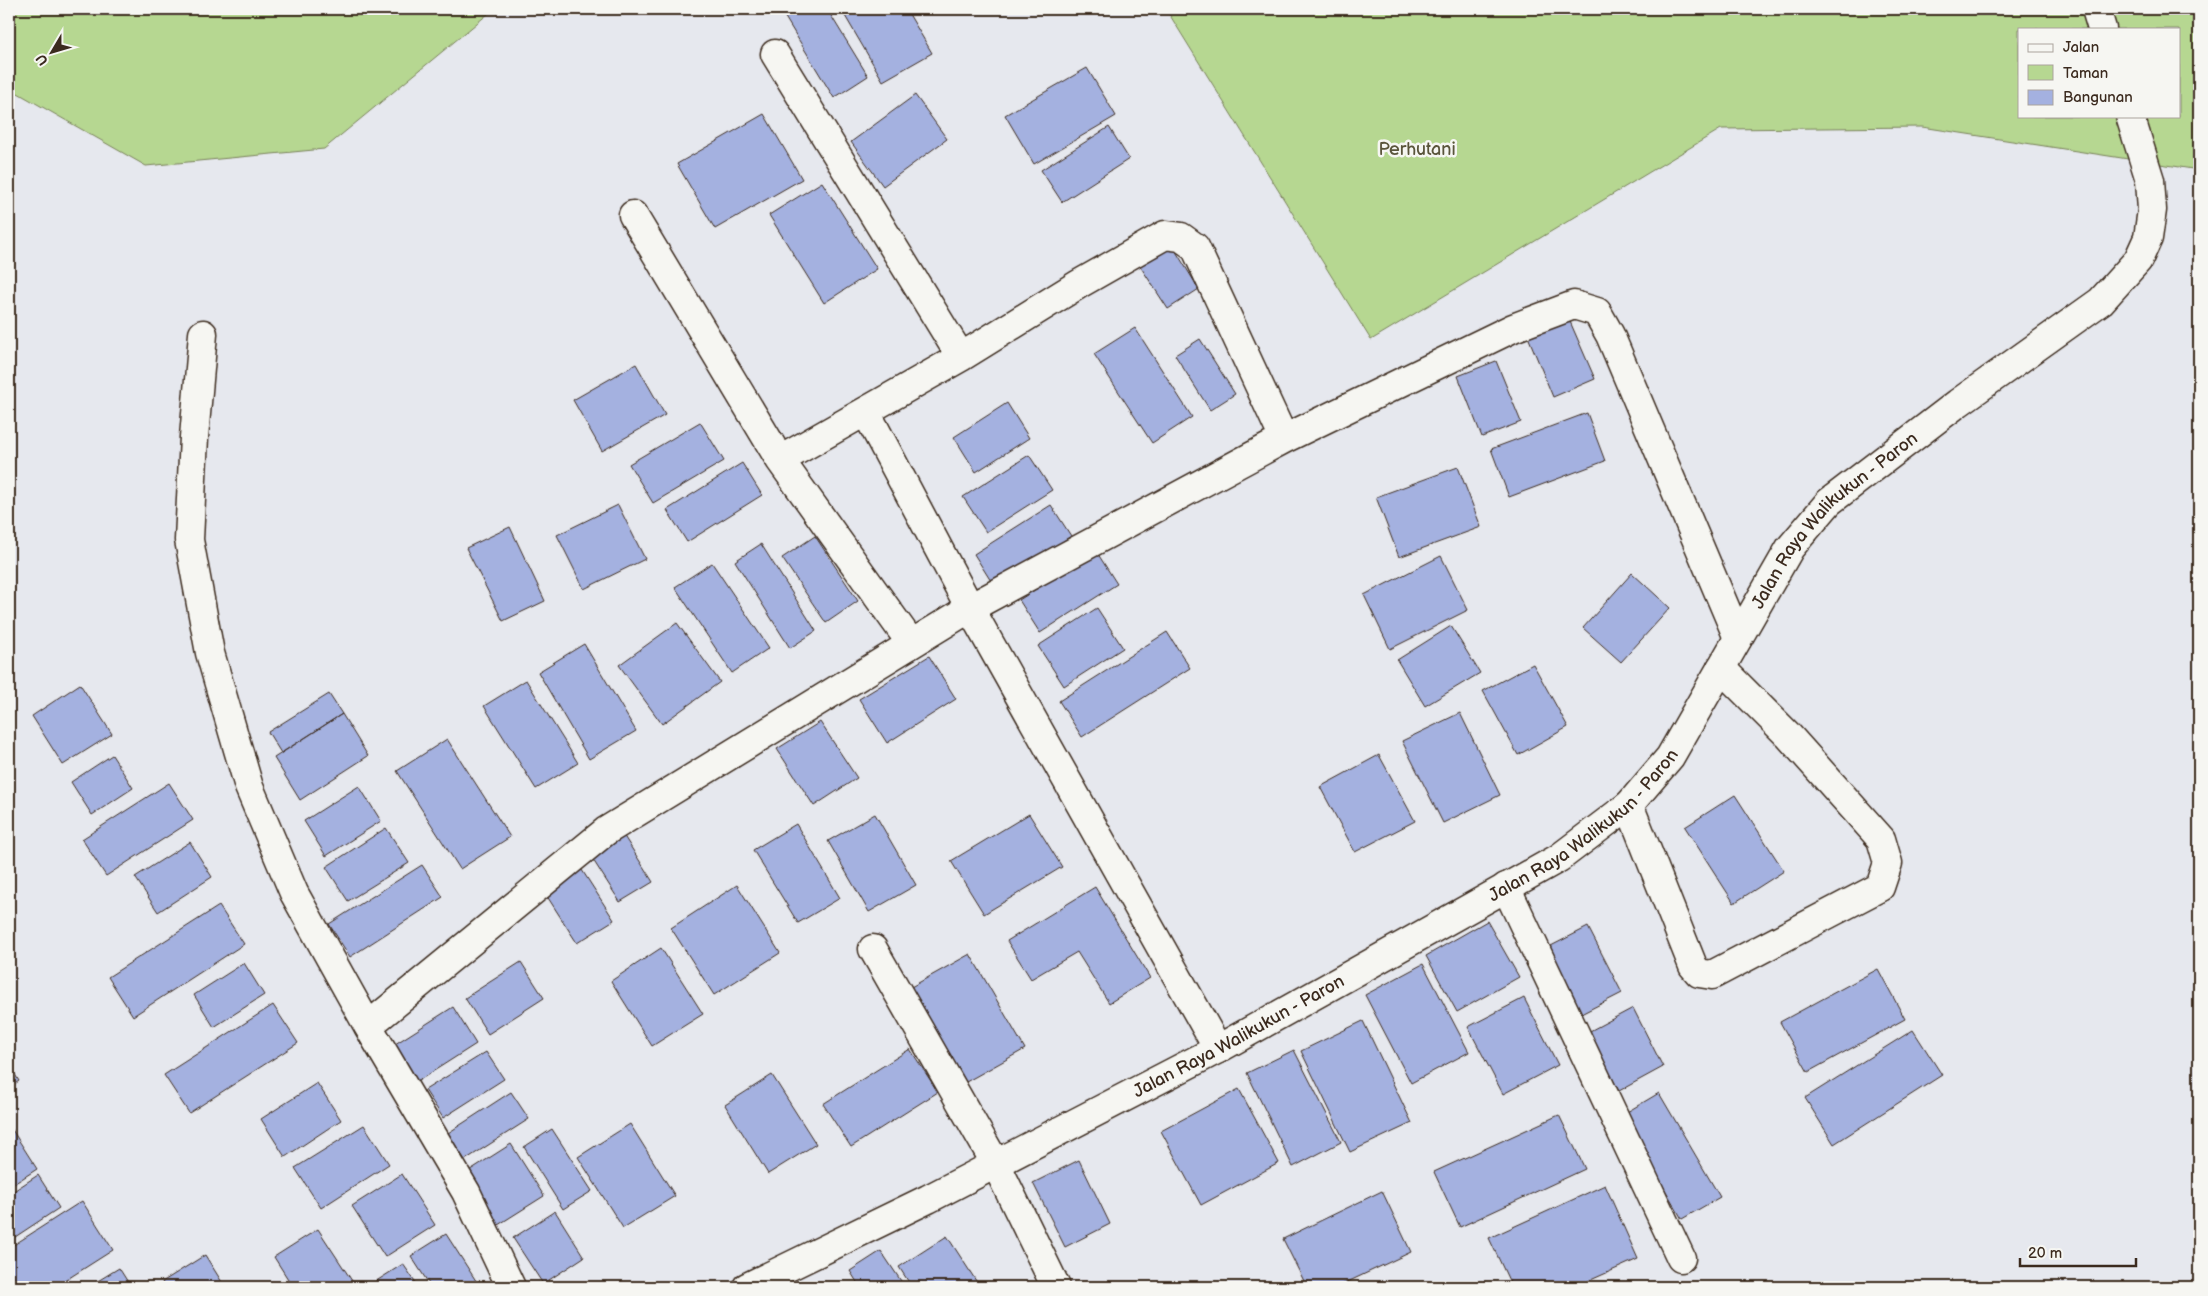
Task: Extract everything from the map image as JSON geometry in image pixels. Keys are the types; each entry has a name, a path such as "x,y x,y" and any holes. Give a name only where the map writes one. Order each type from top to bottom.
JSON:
{"street":[{"path":"2096,9 2102,28"},
{"path":"775,54 961,357"},
{"name":"Jalan Raya Walikukun - Paron","path":"747,1287 996,1164 1218,1049 1559,858 1629,805 1670,757 1790,548 1829,502 1958,403 2100,301 2138,260 2148,238 2152,210 2150,180 2131,118"},
{"path":"633,215 780,460 911,643"},
{"path":"780,460 961,357 1079,284 1165,235 1181,237 1195,247 1284,439"},
{"path":"368,1026 606,831 911,643 970,608 1284,439 1513,328 1574,305 1597,312 1614,344 1738,638"},
{"path":"203,334 194,437 190,540 210,653 249,787 294,893 368,1026 466,1192 511,1287"},
{"path":"866,412 970,608 1218,1049"},
{"path":"1629,805 1693,966 1699,973 1712,975 1880,887 1888,863 1881,839 1788,735 1721,668"},
{"path":"1506,887 1681,1258"},
{"path":"873,948 996,1164 1056,1287"}],"green space":[{"path":"9,9 494,9 324,149 146,166 9,88"},
{"name":"Perhutani","path":"1166,9 2199,9 2199,170 1922,127 1721,129 1371,340"}],"building":[{"path":"780,9 827,9 868,76 834,98"},
{"path":"841,9 906,9 932,53 883,81"},
{"path":"1087,68 1116,116 1034,164 1005,115"},
{"path":"915,95 947,139 883,186 851,142"},
{"path":"764,114 802,179 715,229 677,164"},
{"path":"1109,127 1129,159 1062,202 1041,170"},
{"path":"822,182 877,269 824,303 769,215"},
{"path":"1172,245 1199,289 1168,309 1140,266"},
{"path":"1568,317 1595,379 1553,397 1527,334"},
{"path":"1135,328 1192,417 1152,443 1094,354"},
{"path":"1200,339 1235,394 1210,410 1175,355"},
{"path":"1496,361 1521,422 1482,437 1458,376"},
{"path":"636,364 665,415 602,451 573,400"},
{"path":"1007,403 1029,438 976,472 954,437"},
{"path":"1587,413 1605,461 1509,497 1491,449"},
{"path":"700,422 724,461 653,503 629,464"},
{"path":"1029,455 1052,490 986,532 963,497"},
{"path":"742,463 762,495 687,542 667,510"},
{"path":"1458,467 1481,527 1399,557 1376,497"},
{"path":"618,505 645,559 584,589 557,535"},
{"path":"1051,505 1071,536 994,586 974,554"},
{"path":"510,527 545,601 503,621 466,548"},
{"path":"815,536 858,601 826,623 782,558"},
{"path":"761,544 816,631 790,648 735,561"},
{"path":"1096,551 1117,584 1040,633 1019,600"},
{"path":"1441,556 1468,610 1390,649 1364,595"},
{"path":"712,563 769,648 732,673 675,587"},
{"path":"1632,573 1670,608 1621,662 1583,628"},
{"path":"1097,608 1123,648 1064,686 1038,646"},
{"path":"677,623 720,682 662,724 619,665"},
{"path":"1451,626 1480,673 1425,706 1397,660"},
{"path":"1167,632 1190,668 1082,737 1059,701"},
{"path":"584,644 636,731 589,759 538,672"},
{"path":"929,656 956,699 887,743 859,699"},
{"path":"1533,664 1568,727 1518,755 1483,691"},
{"path":"526,680 578,763 536,789 484,706"},
{"path":"80,684 112,734 63,765 32,716"},
{"path":"329,694 342,714 281,753 268,732"},
{"path":"1460,713 1500,795 1443,823 1402,741"},
{"path":"342,714 368,756 300,800 274,758"},
{"path":"820,722 857,778 814,806 777,749"},
{"path":"447,739 510,837 460,869 397,771"},
{"path":"112,755 133,788 92,815 71,782"},
{"path":"1379,755 1415,821 1355,852 1320,787"},
{"path":"169,783 193,820 106,876 82,839"},
{"path":"359,786 381,821 326,856 304,821"},
{"path":"1735,795 1784,871 1734,903 1685,827"},
{"path":"875,814 916,885 869,912 828,841"},
{"path":"1029,814 1062,867 984,914 951,861"},
{"path":"796,824 840,898 798,923 753,850"},
{"path":"386,828 409,863 348,901 326,867"},
{"path":"620,830 653,882 620,902 588,852"},
{"path":"190,842 212,877 158,912 135,877"},
{"path":"422,865 443,897 350,957 329,924"},
{"path":"580,867 614,920 577,943 543,890"},
{"path":"737,885 780,953 714,995 671,928"},
{"path":"1095,887 1150,978 1109,1003 1077,952 1031,979 1007,941"},
{"path":"219,906 244,944 133,1016 108,977"},
{"path":"1487,921 1519,977 1457,1012 1426,956"},
{"path":"1588,927 1622,993 1581,1014 1547,948"},
{"path":"661,948 703,1014 652,1046 611,981"},
{"path":"970,954 1025,1049 966,1082 911,987"},
{"path":"521,962 544,998 488,1034 465,998"},
{"path":"244,963 264,995 214,1027 194,995"},
{"path":"1423,964 1469,1052 1411,1083 1365,995"},
{"path":"1878,969 1905,1019 1808,1072 1780,1022"},
{"path":"1524,998 1558,1065 1503,1094 1468,1027"},
{"path":"273,1005 298,1043 189,1113 164,1075"},
{"path":"453,1007 476,1044 415,1083 392,1046"},
{"path":"1633,1008 1663,1067 1619,1091 1588,1032"},
{"path":"1363,1021 1412,1123 1350,1152 1301,1051"},
{"path":"1913,1030 1942,1075 1834,1144 1805,1098"},
{"path":"910,1049 938,1092 851,1147 823,1104"},
{"path":"1294,1050 1341,1142 1293,1167 1247,1073"},
{"path":"486,1052 504,1079 443,1118 425,1090"},
{"path":"9,1065 19,1081 9,1088"},
{"path":"772,1075 816,1144 768,1174 725,1105"},
{"path":"317,1083 341,1120 285,1157 261,1119"},
{"path":"1239,1089 1279,1163 1201,1205 1161,1131"},
{"path":"511,1092 529,1119 465,1160 448,1133"},
{"path":"1659,1093 1720,1197 1682,1219 1622,1115"},
{"path":"1559,1115 1585,1169 1460,1227 1434,1172"},
{"path":"630,1124 675,1196 623,1228 578,1157"},
{"path":"9,1125 37,1169 9,1187"},
{"path":"364,1125 389,1164 321,1208 295,1168"},
{"path":"552,1129 592,1191 563,1209 524,1147"},
{"path":"511,1144 544,1196 498,1225 464,1174"},
{"path":"1079,1160 1110,1224 1065,1247 1033,1183"},
{"path":"402,1174 435,1225 385,1257 352,1206"},
{"path":"38,1175 59,1208 9,1241 9,1194"},
{"path":"1605,1185 1638,1259 1575,1287 1512,1287 1489,1238"},
{"path":"1382,1191 1411,1252 1337,1287 1307,1287 1283,1239"},
{"path":"82,1201 113,1250 55,1287 9,1287 9,1248"},
{"path":"555,1211 584,1257 543,1284 513,1238"},
{"path":"318,1229 356,1287 293,1287 274,1257"},
{"path":"446,1234 480,1287 431,1287 411,1256"},
{"path":"947,1236 980,1287 912,1287 899,1267"},
{"path":"881,1251 905,1287 860,1287 850,1271"},
{"path":"205,1255 225,1287 165,1287 162,1282"},
{"path":"403,1264 419,1287 367,1287"},
{"path":"119,1268 131,1287 88,1287"}]}
